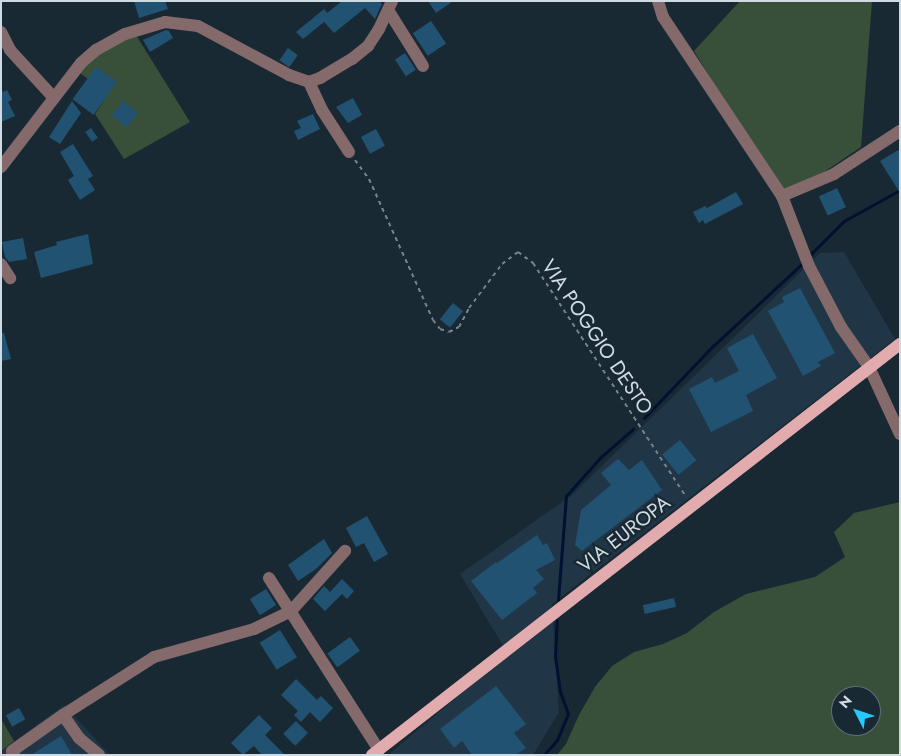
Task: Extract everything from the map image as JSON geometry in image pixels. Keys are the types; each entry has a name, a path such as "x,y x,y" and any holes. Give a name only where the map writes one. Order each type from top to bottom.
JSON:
{"main road":[{"name":"VIA EUROPA","path":"376,752 900,344"}],"street":[{"path":"658,1 663,17 782,196 809,266 840,327 869,367 900,434"},
{"path":"390,5 425,62"},
{"path":"2,167 81,63 96,50 126,34 152,24 166,22 185,24 207,30 289,75 309,82 320,78 368,46 379,29 390,5"},
{"path":"1,32 10,50 54,98"},
{"path":"309,82 322,110 349,152"},
{"path":"782,196 834,174 900,131"},
{"path":"1,264 10,278"},
{"path":"11,754 63,715 154,657 254,629 291,611 345,551"},
{"path":"269,578 376,752"},
{"path":"63,715 80,738 99,755"}],"path":[{"name":"VIA POGGIO DESTO","path":"349,152 369,179 433,320 440,328 449,332 459,327 469,308 502,264 518,252 533,264 692,505"}],"shaded area":[{"path":"844,252 895,339 552,604 559,712 533,755 388,755 508,654 460,574 572,495 820,253"},
{"path":"64,705 110,755 1,755 1,751"}],"green space":[{"path":"740,1 872,1 861,147 824,172 780,191 694,51"},
{"path":"136,35 190,122 124,159 95,114 116,82 96,68 88,79 80,73 93,56"},
{"path":"900,502 900,755 557,755 566,744 579,715 595,687 612,666 634,652 663,644 687,633 714,612 746,594 815,577 845,557 834,532 854,513"},
{"path":"1,719 14,741 1,751"}],"building":[{"path":"134,1 165,1 168,9 139,18"},
{"path":"342,1 379,1 382,4 375,19 365,8 334,33 324,22 303,39 296,32 324,9 327,13"},
{"path":"428,1 453,1 436,13"},
{"path":"431,21 446,43 428,56 413,33"},
{"path":"166,30 169,31 173,38 150,52 143,40"},
{"path":"288,48 298,55 289,67 279,60"},
{"path":"405,53 416,70 406,76 395,60"},
{"path":"96,67 117,82 94,115 72,99"},
{"path":"1,88 3,92 7,90 12,100 8,102 15,116 1,122"},
{"path":"353,98 362,115 348,123 336,107"},
{"path":"72,101 81,113 60,144 49,137"},
{"path":"123,101 138,113 126,127 112,115"},
{"path":"313,114 320,129 298,140 294,131 301,128 297,121"},
{"path":"91,128 98,138 92,142 85,132"},
{"path":"376,129 385,146 370,154 361,137"},
{"path":"73,144 93,176 88,179 95,190 80,200 68,180 74,176 60,152"},
{"path":"900,149 900,193 880,161"},
{"path":"837,188 846,207 828,215 819,196"},
{"path":"736,192 743,204 705,224 703,220 699,223 693,212 705,206 707,208"},
{"path":"88,234 93,264 41,278 34,252 57,245 56,242"},
{"path":"23,238 27,259 9,262 5,257 2,242"},
{"path":"800,288 835,353 818,362 821,366 803,376 768,311 784,302 782,297"},
{"path":"453,303 463,311 450,328 440,319"},
{"path":"1,333 4,333 11,359 1,361"},
{"path":"753,334 777,378 746,395 753,411 711,432 689,389 712,377 715,383 739,371 727,348"},
{"path":"680,440 696,460 678,475 662,454"},
{"path":"618,459 629,470 642,460 662,490 582,551 575,545 581,510 611,485 601,473"},
{"path":"367,516 388,554 374,562 364,543 356,547 346,528"},
{"path":"537,535 543,545 547,543 555,560 536,570 544,579 533,588 537,593 502,620 471,581"},
{"path":"324,539 332,553 316,569 298,581 288,565"},
{"path":"342,579 354,591 347,599 342,594 325,611 313,599 324,586 330,592"},
{"path":"266,589 276,605 260,615 250,599"},
{"path":"674,598 676,607 645,614 643,605"},
{"path":"280,630 297,657 277,670 260,643"},
{"path":"350,637 360,651 337,667 327,653"},
{"path":"296,679 317,700 321,696 333,708 320,722 310,712 301,722 294,715 298,711 281,695"},
{"path":"496,686 526,724 514,733 526,748 516,755 472,755 462,741 454,748 440,729"},
{"path":"19,708 25,719 12,727 6,715"},
{"path":"259,715 272,728 265,735 285,755 262,755 254,746 243,755 231,743"},
{"path":"296,721 308,733 295,746 283,734"},
{"path":"61,736 72,755 31,755"}],"waterway":[{"path":"809,256 844,221 900,190"},
{"path":"644,418 711,348 804,262"},
{"path":"558,600 566,496 600,458 633,429"},
{"path":"544,755 557,740 568,714 560,692 555,656 557,621"}]}
